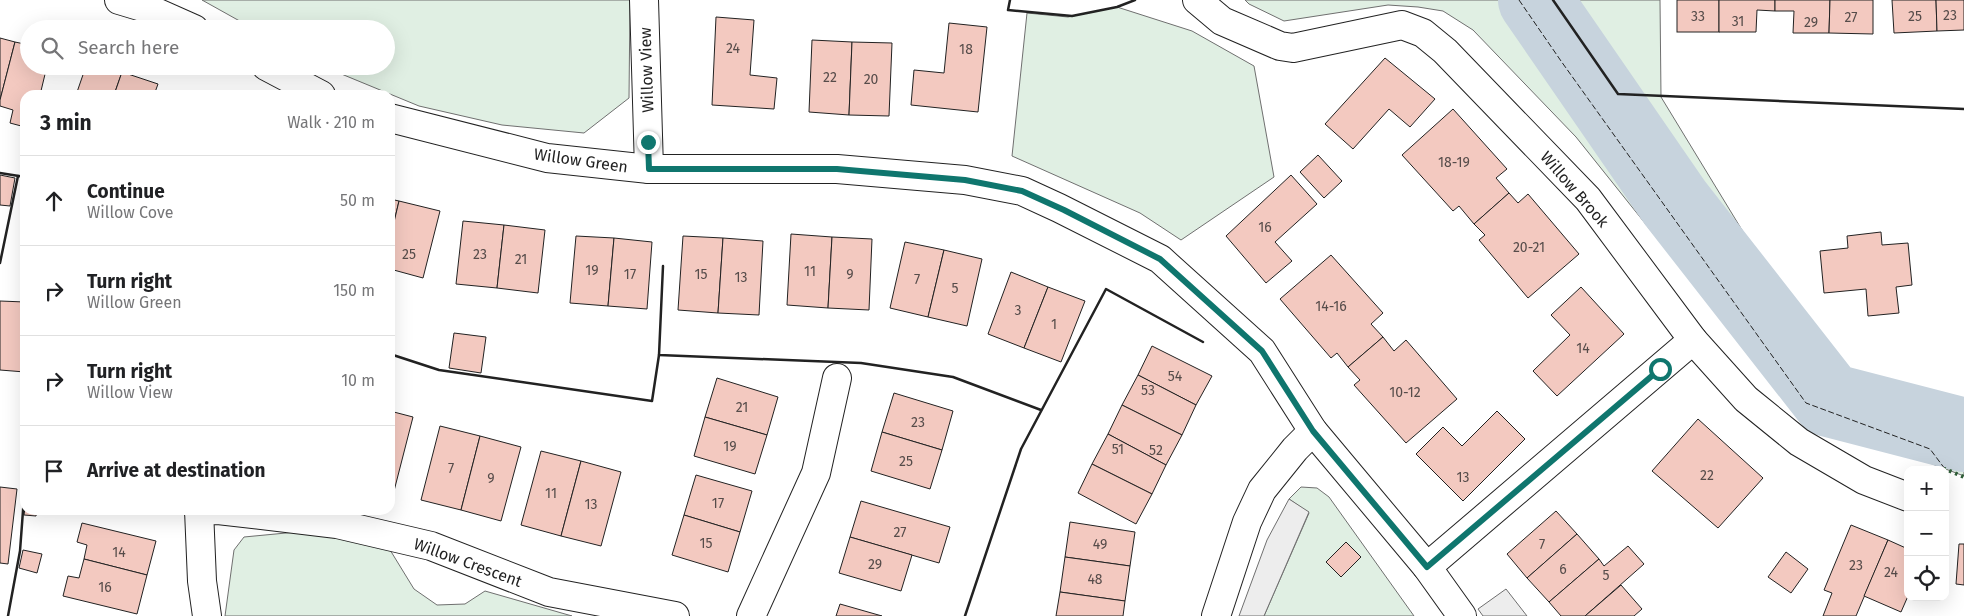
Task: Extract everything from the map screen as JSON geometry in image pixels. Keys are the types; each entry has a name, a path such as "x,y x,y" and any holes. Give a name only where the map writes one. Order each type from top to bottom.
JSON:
{"street":[{"path":"119,0 149,9 174,20"},
{"name":"Willow View","path":"644,0 649,169"},
{"name":"Willow Brook","path":"1197,0 1222,21 1280,46 1293,48 1402,25 1423,33 1445,51 1588,199 1693,340 1746,399 1799,442 1864,480 1904,495"},
{"path":"283,75 312,90"},
{"name":"Willow Green","path":"395,119 547,158 649,169 837,169 965,180 1022,191 1064,210 1160,259 1262,351 1313,431 1427,567 1462,616"},
{"path":"1427,567 1693,340"},
{"path":"751,616 816,473 837,378"},
{"path":"1216,616 1247,522 1262,490 1295,449 1313,431"},
{"name":"Willow Crescent","path":"199,515 202,581 207,616"},
{"name":"Willow Crescent","path":"260,515 337,524 431,546 549,592 675,616"}],"green space":[{"path":"202,0 630,0 629,98 584,133 502,125 419,106 395,96 395,90 380,90 344,75 395,75 395,20 238,20"},
{"path":"1245,0 1660,0 1661,97 1837,386 1964,412 1964,476 1949,470 1949,466 1938,466 1796,412 1576,137 1473,30 1443,11 1418,7 1388,5 1284,21 1249,4"},
{"path":"1117,7 1192,31 1254,66 1274,177 1181,240 1140,213 1012,156 1027,13 1068,17"},
{"path":"1301,487 1317,488 1329,497 1414,616 1264,616 1309,513 1289,499"},
{"path":"328,529 387,545 414,589 437,605 465,604 485,591 572,616 225,616 234,550 244,537"}],"shaded area":[{"path":"1289,499 1309,512 1264,616 1239,616 1267,540"},
{"path":"1506,589 1527,616 1483,616 1478,609"}],"building":[{"path":"1677,0 1719,0 1719,32 1677,32"},
{"path":"1719,0 1775,0 1775,11 1757,10 1756,32 1719,32"},
{"path":"1775,0 1830,0 1829,33 1793,33 1794,11 1775,11"},
{"path":"1830,0 1873,0 1873,34 1829,33"},
{"path":"1892,0 1936,0 1937,31 1894,33"},
{"path":"1936,0 1964,0 1964,30 1937,31"},
{"path":"716,17 754,20 750,75 777,78 774,109 712,105"},
{"path":"949,23 987,27 978,112 911,105 914,70 944,73"},
{"path":"0,38 15,42 0,100"},
{"path":"812,40 852,42 849,115 809,112"},
{"path":"15,42 20,43 20,75 45,75 41,90 20,90 20,126 10,123 13,110 0,106"},
{"path":"852,42 892,43 889,116 849,115"},
{"path":"1385,58 1435,99 1410,127 1389,109 1353,149 1325,124"},
{"path":"83,75 121,75 116,90 78,90"},
{"path":"121,75 131,75 158,84 156,90 116,90"},
{"path":"1453,109 1507,169 1496,178 1509,193 1474,224 1459,206 1453,211 1402,155"},
{"path":"1318,155 1342,181 1324,198 1300,172"},
{"path":"0,175 15,178 10,206 0,205"},
{"path":"1291,175 1317,204 1275,242 1292,261 1266,283 1226,236"},
{"path":"1509,193 1518,203 1528,194 1579,254 1528,298 1479,240 1485,235 1474,224"},
{"path":"395,200 399,201 395,218"},
{"path":"399,201 440,211 423,278 395,270 395,218"},
{"path":"463,221 504,225 497,288 456,284"},
{"path":"504,225 545,230 538,293 497,288"},
{"path":"1881,232 1882,245 1908,243 1912,285 1896,287 1899,313 1868,316 1866,289 1824,293 1820,251 1848,248 1847,236"},
{"path":"791,234 832,237 828,308 787,305"},
{"path":"576,236 614,238 608,306 570,303"},
{"path":"683,236 723,238 718,313 678,310"},
{"path":"832,237 872,239 869,310 828,308"},
{"path":"614,238 652,242 647,309 608,306"},
{"path":"723,238 763,241 759,315 718,313"},
{"path":"905,242 944,250 928,317 890,308"},
{"path":"944,250 982,259 967,326 928,317"},
{"path":"1331,255 1383,313 1371,324 1383,337 1348,367 1337,353 1331,358 1280,299"},
{"path":"1011,272 1048,287 1024,348 988,334"},
{"path":"1048,287 1085,301 1061,362 1024,348"},
{"path":"1581,287 1624,334 1557,396 1533,371 1570,335 1551,315"},
{"path":"0,301 20,302 20,372 0,370"},
{"path":"454,333 486,337 481,373 449,368"},
{"path":"1383,337 1394,351 1406,340 1457,399 1406,443 1354,385 1360,380 1348,367"},
{"path":"1152,346 1212,376 1196,405 1138,375"},
{"path":"1138,375 1196,405 1182,435 1122,405"},
{"path":"717,378 778,397 767,435 705,417"},
{"path":"894,393 953,411 942,450 882,432"},
{"path":"1122,405 1182,435 1166,465 1108,434"},
{"path":"1497,411 1525,439 1463,501 1416,454 1443,427 1462,446"},
{"path":"395,412 413,417 395,487"},
{"path":"705,417 767,435 755,474 694,456"},
{"path":"1698,419 1763,478 1718,528 1652,471"},
{"path":"440,426 480,436 461,510 421,500"},
{"path":"882,432 942,450 930,489 871,471"},
{"path":"1108,434 1166,465 1152,494 1092,464"},
{"path":"480,436 521,447 501,521 461,510"},
{"path":"541,451 581,461 561,536 521,525"},
{"path":"581,461 621,472 601,546 561,536"},
{"path":"1092,464 1152,494 1136,524 1078,493"},
{"path":"696,475 752,491 740,532 684,515"},
{"path":"0,487 17,489 8,564 0,563"},
{"path":"861,501 950,527 939,563 850,537"},
{"path":"1556,511 1577,534 1527,578 1507,554"},
{"path":"684,515 740,532 728,572 672,555"},
{"path":"1070,522 1135,532 1130,566 1065,557"},
{"path":"82,523 156,541 147,575 84,559 87,545 77,542"},
{"path":"1851,525 1888,540 1856,616 1823,616 1832,593 1824,590"},
{"path":"1577,534 1599,559 1549,602 1527,578"},
{"path":"850,537 912,555 901,591 839,573"},
{"path":"1888,540 1904,547 1904,601 1906,601 1901,612 1864,596"},
{"path":"1346,542 1361,557 1341,577 1326,562"},
{"path":"1959,544 1964,544 1964,585 1956,584"},
{"path":"1628,546 1644,564 1585,616 1561,616 1549,602 1599,559 1604,566"},
{"path":"23,550 42,554 37,573 19,568"},
{"path":"1786,552 1808,569 1791,593 1768,577"},
{"path":"1065,557 1130,566 1125,601 1060,592"},
{"path":"84,559 147,575 137,614 63,596 68,576 79,578"},
{"path":"1621,585 1642,609 1634,616 1585,616"},
{"path":"1060,592 1125,601 1123,616 1056,616"},
{"path":"840,604 882,616 836,616"}],"waterway":[{"path":"1535,0 1675,203 1829,400 1964,435"}],"hedge":[{"path":"1949,471 1964,477"}],"fence":[{"path":"1519,0 1806,403 1930,449 1943,466"}],"wall":[{"path":"1010,0 1008,10 1072,16 1117,7 1135,0"},
{"path":"1553,0 1618,94 1964,109"},
{"path":"0,173 20,176"},
{"path":"0,263 18,176"},
{"path":"663,266 659,355 861,363 953,377 1041,410"},
{"path":"965,616 1021,449 1106,289 1203,342"},
{"path":"395,356 439,370 652,401 659,355"},
{"path":"8,616 20,551 23,515"}],"route":[{"path":"648,142 649,169 837,169 965,180 1022,191 1064,210 1160,259 1262,351 1313,431 1427,567 1660,369"}]}
